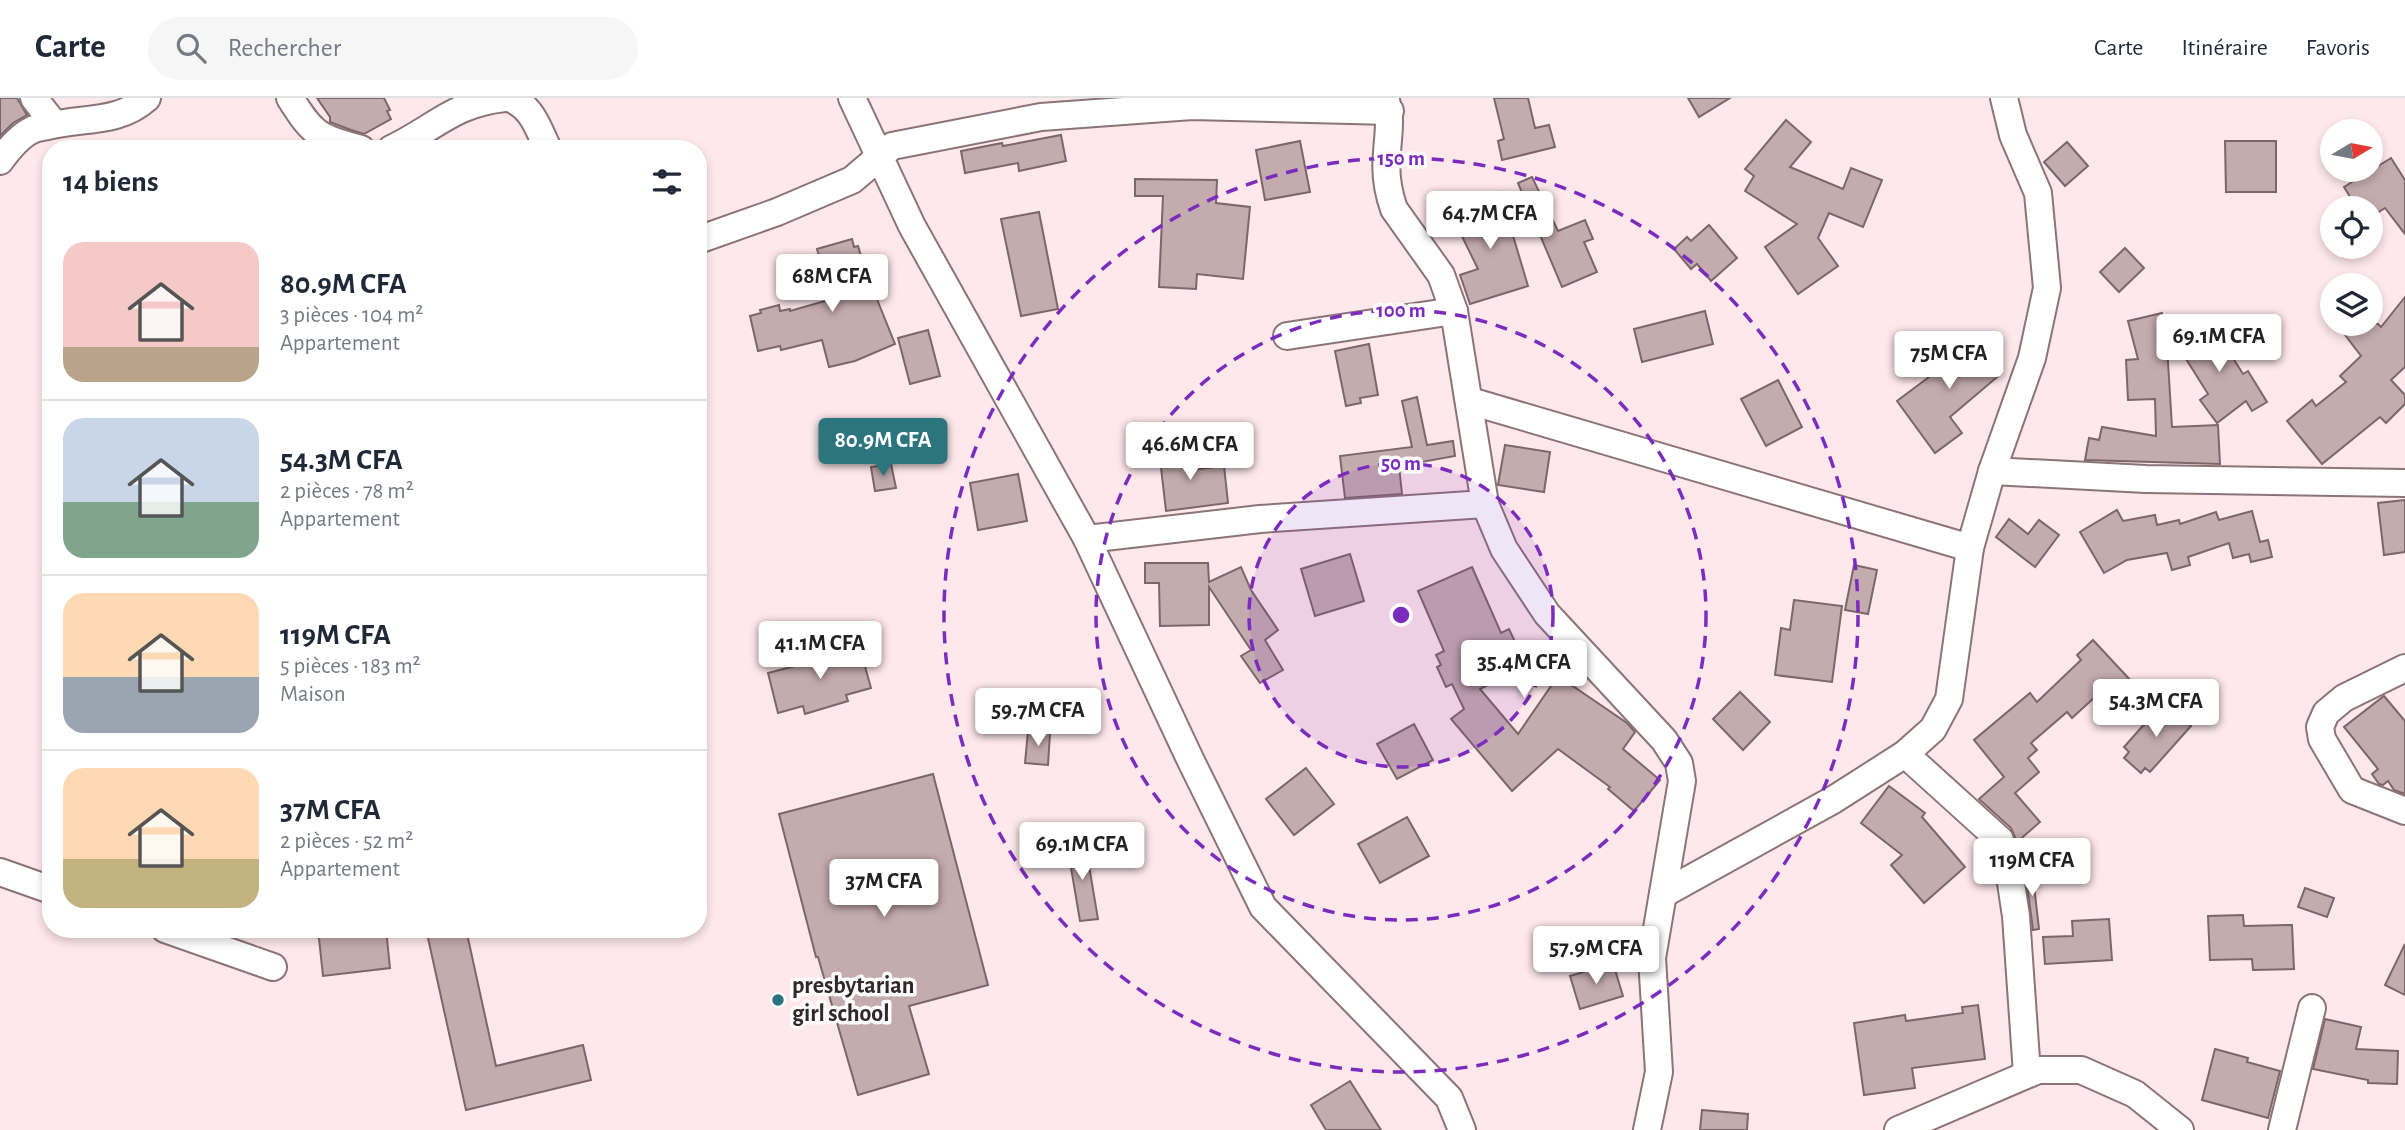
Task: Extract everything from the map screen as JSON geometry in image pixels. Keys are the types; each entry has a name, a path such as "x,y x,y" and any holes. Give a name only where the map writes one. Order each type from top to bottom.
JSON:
{"street":[{"path":"34,98 54,124"},
{"path":"0,161 10,148 32,130 67,121 118,117 147,98"},
{"path":"290,98 306,123 318,135 333,140"},
{"path":"410,140 448,114 483,100 507,98 522,102 535,120 544,140"},
{"path":"852,98 912,226 1087,539 1263,907 1449,1098 1462,1130"},
{"path":"1663,894 1833,800 1905,754 1933,729 1949,699 1970,548 1992,471 2032,358 2047,288 2038,192 2013,135 2004,98"},
{"path":"707,237 777,212 852,180 892,146 1041,117 1192,106 1388,104 1386,158 1390,197 1394,209 1441,275 1454,311 1485,504 1504,549 1547,614 1664,740 1679,763 1682,781 1652,958 1659,1072 1647,1130"},
{"path":"1287,336 1454,311"},
{"path":"1470,401 1970,548"},
{"path":"1992,471 2146,479 2405,483"},
{"path":"1087,539 1260,519 1485,504"},
{"path":"2405,667 2344,698 2326,713 2320,727 2322,739 2352,790 2405,811"},
{"path":"1905,754 2000,840 2009,870 2016,916 2027,1074"},
{"path":"0,872 42,887"},
{"path":"191,938 273,967"},
{"path":"2282,1130 2312,1008"},
{"path":"1898,1130 2038,1070 2081,1070 2134,1094 2180,1130"}],"building":[{"path":"0,98 17,98 27,115 13,123 0,136"},
{"path":"317,98 384,98 391,119 364,134 330,122 330,117"},
{"path":"1494,98 1528,98 1535,128 1549,125 1555,147 1502,160 1498,141 1504,139"},
{"path":"1688,98 1730,98 1699,117"},
{"path":"1786,120 1811,142 1790,167 1843,189 1851,168 1882,180 1863,227 1829,213 1818,238 1838,266 1798,294 1765,247 1797,224 1745,191 1754,176 1745,169"},
{"path":"1061,135 1066,161 1019,171 1018,163 965,173 961,151"},
{"path":"1300,141 1310,192 1265,200 1256,150"},
{"path":"2225,141 2276,141 2276,192 2226,192"},
{"path":"2067,142 2088,166 2065,186 2044,162"},
{"path":"2391,158 2405,180 2405,234 2385,208 2383,209 2383,196 2350,196 2344,187 2352,182 2384,182 2384,162"},
{"path":"1532,177 1558,231 1585,220 1593,239 1584,242 1597,272 1562,287 1518,183"},
{"path":"1135,179 1217,180 1216,203 1250,207 1243,279 1197,274 1196,289 1159,287 1163,196 1135,196"},
{"path":"1500,192 1528,286 1470,304 1460,275 1478,269 1452,216"},
{"path":"1039,212 1058,309 1021,316 1001,219"},
{"path":"1709,225 1737,258 1711,281 1697,264 1691,269 1674,249 1687,237 1691,241"},
{"path":"852,239 854,247 858,246 895,344 855,361 829,367 822,340 781,350 780,346 758,351 750,316 779,305 780,311 790,311 832,299 817,249"},
{"path":"2125,248 2144,268 2119,292 2100,272"},
{"path":"2405,297 2405,367 2391,380 2405,395 2405,404 2386,423 2380,417 2322,464 2287,421 2312,400 2316,406 2346,382 2340,376 2361,356 2346,336 2383,336 2383,324"},
{"path":"1705,311 1713,344 1642,362 1634,329"},
{"path":"2162,313 2166,330 2172,427 2218,425 2220,464 2085,460 2089,438 2099,440 2102,427 2156,436 2155,399 2128,400 2126,360 2138,359 2128,321"},
{"path":"2210,321 2243,374 2248,371 2267,402 2252,411 2246,401 2217,423 2200,400 2208,394 2176,343"},
{"path":"928,330 940,376 910,384 898,338"},
{"path":"1968,332 2002,373 1950,417 1962,433 1935,453 1897,401 1941,368 1934,361"},
{"path":"1369,344 1378,395 1360,398 1361,403 1346,406 1335,351"},
{"path":"1778,380 1802,427 1766,446 1741,399"},
{"path":"1417,397 1427,445 1453,441 1455,456 1399,466 1402,494 1345,498 1340,456 1412,447 1402,401"},
{"path":"1188,445 1192,470 1224,466 1228,503 1166,511 1159,450"},
{"path":"1505,445 1550,452 1544,492 1498,485"},
{"path":"891,464 896,488 875,491 871,467"},
{"path":"1018,474 1027,521 978,530 970,483"},
{"path":"2405,500 2405,552 2384,555 2378,503"},
{"path":"2117,510 2123,521 2155,515 2157,525 2179,520 2180,524 2216,512 2219,520 2252,511 2260,542 2268,540 2272,557 2251,562 2249,554 2233,558 2229,543 2188,557 2190,565 2172,570 2167,553 2127,560 2104,573 2080,532"},
{"path":"2009,519 2028,534 2039,520 2059,535 2035,567 1996,537"},
{"path":"1350,554 1364,601 1315,616 1301,569"},
{"path":"1145,563 1208,563 1209,582 1241,567 1251,590 1278,630 1265,640 1283,670 1260,683 1241,656 1251,650 1209,587 1209,625 1160,626 1159,583 1145,583"},
{"path":"1854,565 1877,570 1868,614 1845,610"},
{"path":"1472,567 1501,633 1509,629 1526,665 1480,689 1518,734 1558,676 1627,723 1635,732 1623,749 1660,780 1634,811 1608,789 1610,787 1558,749 1512,791 1451,719 1464,709 1452,684 1446,687 1437,667 1441,665 1436,655 1444,651 1418,591"},
{"path":"1794,600 1842,606 1832,682 1775,675 1781,628 1790,630"},
{"path":"2093,640 2133,683 2117,698 2107,686 2072,718 2067,712 2031,743 2037,750 2028,758 2039,772 2015,793 2040,822 2017,842 2011,828 1979,799 2004,777 1974,740 2030,693 2037,702 2081,660 2077,655"},
{"path":"860,648 871,688 846,695 848,701 805,714 803,706 778,713 768,673 799,665 797,658 829,650 830,656"},
{"path":"1740,692 1770,722 1743,750 1713,719"},
{"path":"2384,696 2405,721 2405,794 2394,790 2388,781 2383,785 2379,784 2372,774 2378,769 2344,727"},
{"path":"2164,702 2191,726 2150,772 2145,768 2141,773 2124,758 2129,752 2124,747"},
{"path":"1414,724 1433,760 1397,779 1377,744"},
{"path":"1028,731 1050,733 1048,765 1025,763"},
{"path":"1306,768 1334,804 1294,835 1266,799"},
{"path":"933,774 988,985 909,1006 929,1074 858,1095 816,957 779,814"},
{"path":"1889,786 1925,813 1922,817 1965,867 1924,903 1891,865 1902,855 1861,823"},
{"path":"1407,817 1429,856 1380,883 1358,844"},
{"path":"1085,842 1098,919 1080,921 1067,844"},
{"path":"2032,868 2039,929 2033,930 2025,869"},
{"path":"2305,888 2334,898 2327,917 2298,907"},
{"path":"2243,915 2244,926 2292,925 2294,969 2253,970 2252,959 2210,960 2208,916"},
{"path":"2109,919 2112,960 2045,964 2043,937 2073,936 2072,921"},
{"path":"319,938 387,938 390,968 323,976"},
{"path":"428,938 468,938 496,1066 583,1045 591,1080 466,1110"},
{"path":"2405,944 2405,995 2385,985"},
{"path":"1613,963 1623,996 1580,1009 1570,976"},
{"path":"1978,1005 1985,1059 1912,1068 1915,1088 1864,1095 1854,1023 1905,1015 1906,1021 1963,1013 1962,1007"},
{"path":"2325,1019 2361,1027 2356,1049 2398,1051 2397,1084 2368,1083 2368,1080 2313,1069"},
{"path":"2215,1049 2280,1071 2268,1118 2202,1100"},
{"path":"1350,1081 1381,1130 1326,1130 1311,1105"},
{"path":"1702,1110 1748,1114 1747,1130 1700,1130"}],"place":[{"name":"presbytarian girl school","path":"778,1000"}]}
